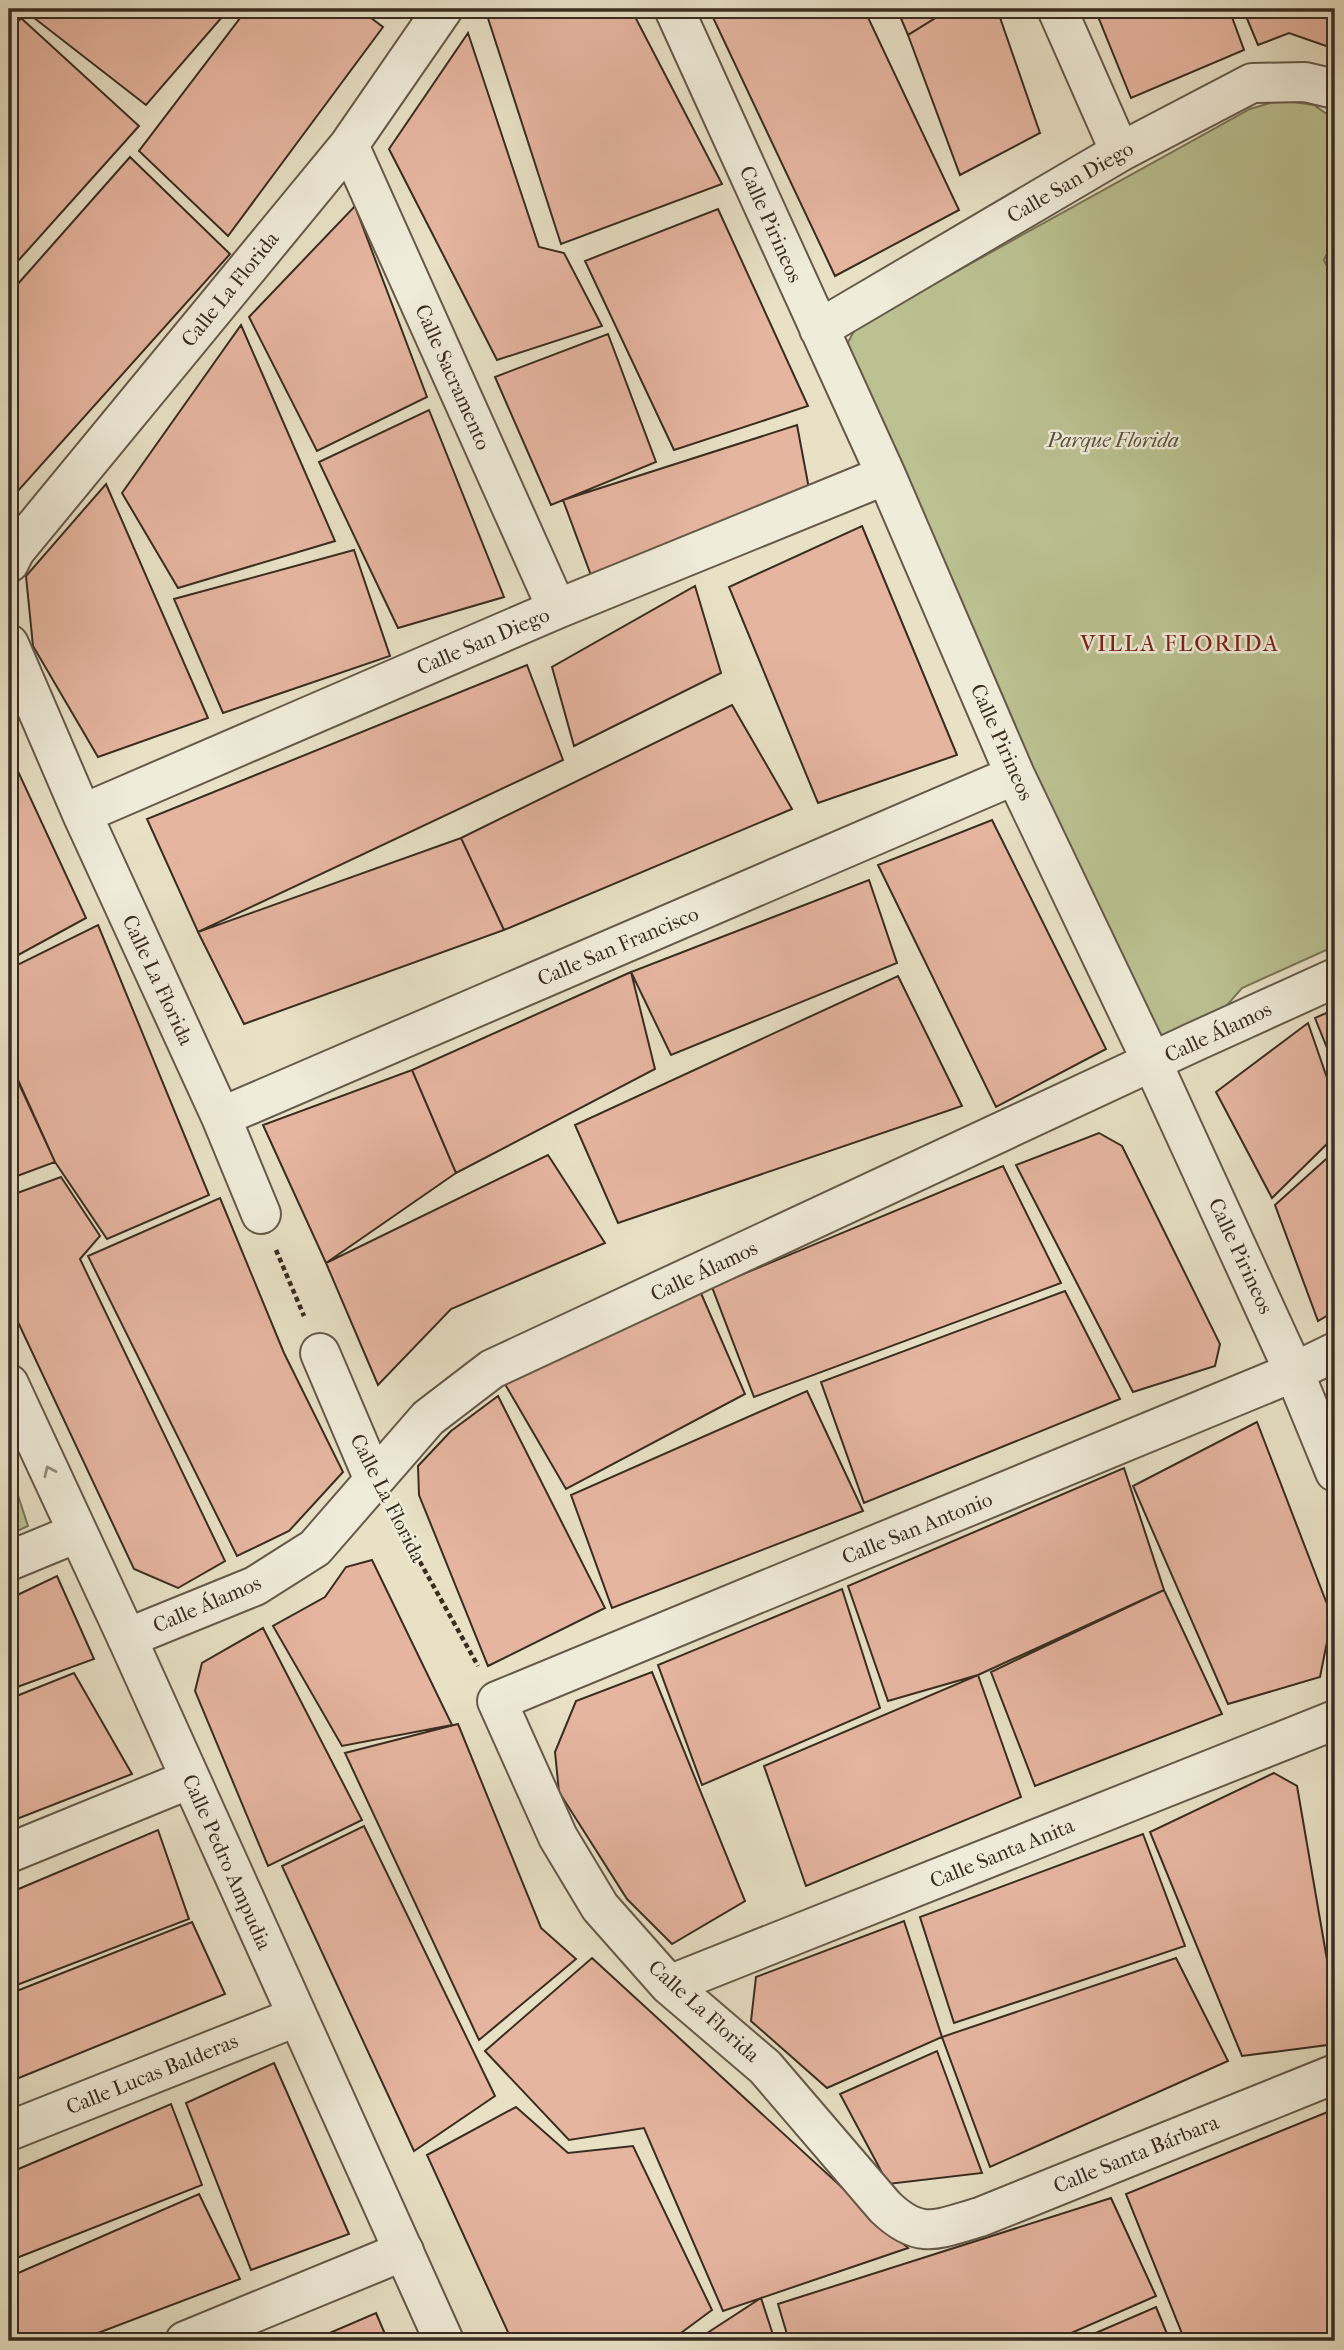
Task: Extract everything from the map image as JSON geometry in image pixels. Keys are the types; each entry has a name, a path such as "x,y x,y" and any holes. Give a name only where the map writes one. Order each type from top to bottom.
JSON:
{"street":[{"name":"Calle La Florida","path":"9,563 15,551 349,145 443,9"},
{"name":"Calle Pirineos","path":"674,9 886,475 1015,775 1152,1062 1294,1372 1335,1472"},
{"path":"1057,9 1120,152"},
{"name":"Calle San Diego","path":"819,329 1120,152 1252,83 1305,82 1335,89"},
{"name":"Calle Sacramento","path":"349,145 557,609"},
{"name":"Calle San Diego","path":"82,814 557,609 886,475"},
{"name":"Calle La Florida","path":"9,644 82,814 221,1117 261,1214"},
{"name":"Calle San Francisco","path":"221,1117 1015,775"},
{"name":"Calle Álamos","path":"127,1639 255,1586 315,1548 428,1418 492,1369 1335,978"},
{"name":"Calle San Antonio","path":"497,1701 1294,1372 1335,1352"},
{"name":"Calle La Florida","path":"320,1353 374,1480"},
{"name":"Calle Pedro Ampudia","path":"9,1384 444,2341"},
{"path":"9,1561 77,1533"},
{"name":"Calle La Florida","path":"497,1701 558,1837 600,1907 669,1985 765,2067 898,2219 918,2230 936,2229"},
{"name":"Calle Santa Anita","path":"669,1985 1335,1720"},
{"path":"9,1853 190,1779"},
{"name":"Calle Lucas Balderas","path":"9,2131 296,2017"},
{"name":"Calle Santa Bárbara","path":"936,2229 980,2217 1335,2074"},
{"path":"185,2341 404,2251"}],"path":[{"path":"261,1214 320,1353"},
{"name":"Calle La Florida","path":"374,1480 497,1701"}],"green space":[{"name":"Parque Florida","path":"1280,100 1314,105 1335,120 1335,236 1324,260 1335,284 1335,946 1242,988 1215,1019 1165,1042 1138,1032 843,352 856,327 1250,109"},
{"path":"9,1468 28,1526 9,1535"}],"building":[{"path":"34,9 229,9 146,105 29,14"},
{"path":"247,9 359,9 383,27 228,236 139,151"},
{"path":"485,9 631,9 722,184 561,244"},
{"path":"709,9 864,9 959,210 835,276"},
{"path":"897,9 950,9 908,35"},
{"path":"950,9 997,9 1040,133 960,175 908,35"},
{"path":"1095,9 1229,9 1244,50 1131,98"},
{"path":"1243,9 1335,9 1335,49 1289,33 1258,45"},
{"path":"21,18 139,126 9,271 9,32"},
{"path":"468,33 539,247 564,253 602,326 497,360 389,149"},
{"path":"130,157 230,254 9,501 9,294"},
{"path":"355,206 427,397 317,451 249,317"},
{"path":"718,209 808,406 674,450 585,261"},
{"path":"241,325 335,541 178,588 122,493"},
{"path":"608,334 656,462 551,505 495,377"},
{"path":"429,410 504,597 398,628 319,462"},
{"path":"797,425 810,494 592,578 563,500"},
{"path":"106,484 208,718 98,757 33,646 26,576"},
{"path":"862,526 957,755 818,803 729,587"},
{"path":"354,550 390,656 223,713 174,599"},
{"path":"695,586 721,673 574,746 552,667"},
{"path":"527,665 563,760 198,932 147,819"},
{"path":"732,705 792,809 504,930 461,838"},
{"path":"9,752 86,918 9,960"},
{"path":"992,820 1106,1049 996,1107 878,865"},
{"path":"461,838 504,930 244,1024 198,932"},
{"path":"869,880 897,963 671,1055 631,972"},
{"path":"98,925 209,1195 107,1239 55,1162 9,1060 9,969"},
{"path":"631,972 655,1069 456,1173 412,1070"},
{"path":"898,976 962,1106 618,1223 575,1125"},
{"path":"1335,1009 1335,1068 1315,1018"},
{"path":"1308,1023 1335,1101 1335,1136 1272,1198 1216,1092"},
{"path":"9,1062 55,1162 9,1179"},
{"path":"412,1070 456,1173 326,1263 263,1125"},
{"path":"1099,1133 1122,1146 1220,1344 1215,1366 1133,1392 1016,1165"},
{"path":"1335,1151 1335,1311 1318,1321 1275,1205"},
{"path":"548,1155 605,1243 451,1309 378,1385 326,1263"},
{"path":"1003,1166 1061,1283 754,1397 712,1287"},
{"path":"61,1177 100,1236 80,1259 225,1561 178,1588 134,1569 9,1303 9,1196"},
{"path":"220,1198 284,1353 343,1472 289,1531 237,1556 88,1256"},
{"path":"700,1291 745,1394 566,1489 502,1379"},
{"path":"1065,1291 1120,1399 864,1503 821,1382"},
{"path":"807,1391 863,1511 612,1608 571,1495"},
{"path":"498,1396 605,1608 488,1666 419,1495 418,1466 451,1431"},
{"path":"1257,1422 1332,1617 1320,1677 1228,1704 1133,1486"},
{"path":"1124,1468 1164,1590 978,1675 888,1701 848,1586"},
{"path":"372,1560 452,1725 342,1746 273,1626 325,1597 346,1567"},
{"path":"57,1576 94,1659 9,1690 9,1599"},
{"path":"842,1589 880,1708 702,1785 658,1665"},
{"path":"1164,1590 1222,1714 1035,1786 991,1672"},
{"path":"263,1628 362,1820 268,1866 195,1691 202,1663"},
{"path":"652,1672 745,1901 672,1944 627,1899 559,1792 555,1752 576,1701"},
{"path":"74,1673 132,1774 9,1822 9,1699"},
{"path":"978,1675 1021,1797 806,1886 764,1766"},
{"path":"458,1724 541,1928 576,1959 479,2040 345,1753"},
{"path":"1274,1773 1297,1786 1335,2006 1335,2044 1242,2056 1150,1832"},
{"path":"364,1826 495,2096 414,2151 282,1866"},
{"path":"158,1830 189,1919 9,1988 9,1893"},
{"path":"1143,1834 1185,1946 954,2023 920,1917"},
{"path":"904,1921 942,2037 827,2088 751,2021 756,1977"},
{"path":"192,1922 225,1994 9,2082 9,1994"},
{"path":"592,1958 908,2248 723,2311 644,2128 569,2140 485,2051"},
{"path":"1176,1958 1228,2061 990,2167 942,2037"},
{"path":"937,2051 982,2173 888,2184 840,2094"},
{"path":"274,2063 349,2234 251,2270 186,2103"},
{"path":"171,2104 202,2185 9,2261 9,2173"},
{"path":"516,2107 568,2153 633,2146 712,2310 670,2341 512,2341 427,2155"},
{"path":"1335,2109 1335,2341 1185,2341 1126,2194"},
{"path":"199,2194 240,2279 77,2341 13,2341 9,2329 9,2277"},
{"path":"1111,2198 1156,2296 1053,2341 789,2341 778,2304"},
{"path":"761,2298 775,2341 695,2341"},
{"path":"1156,2307 1170,2341 1077,2341"},
{"path":"376,2313 388,2341 311,2341"}],"district":[{"name":"VILLA FLORIDA","path":"1180,643"}]}
